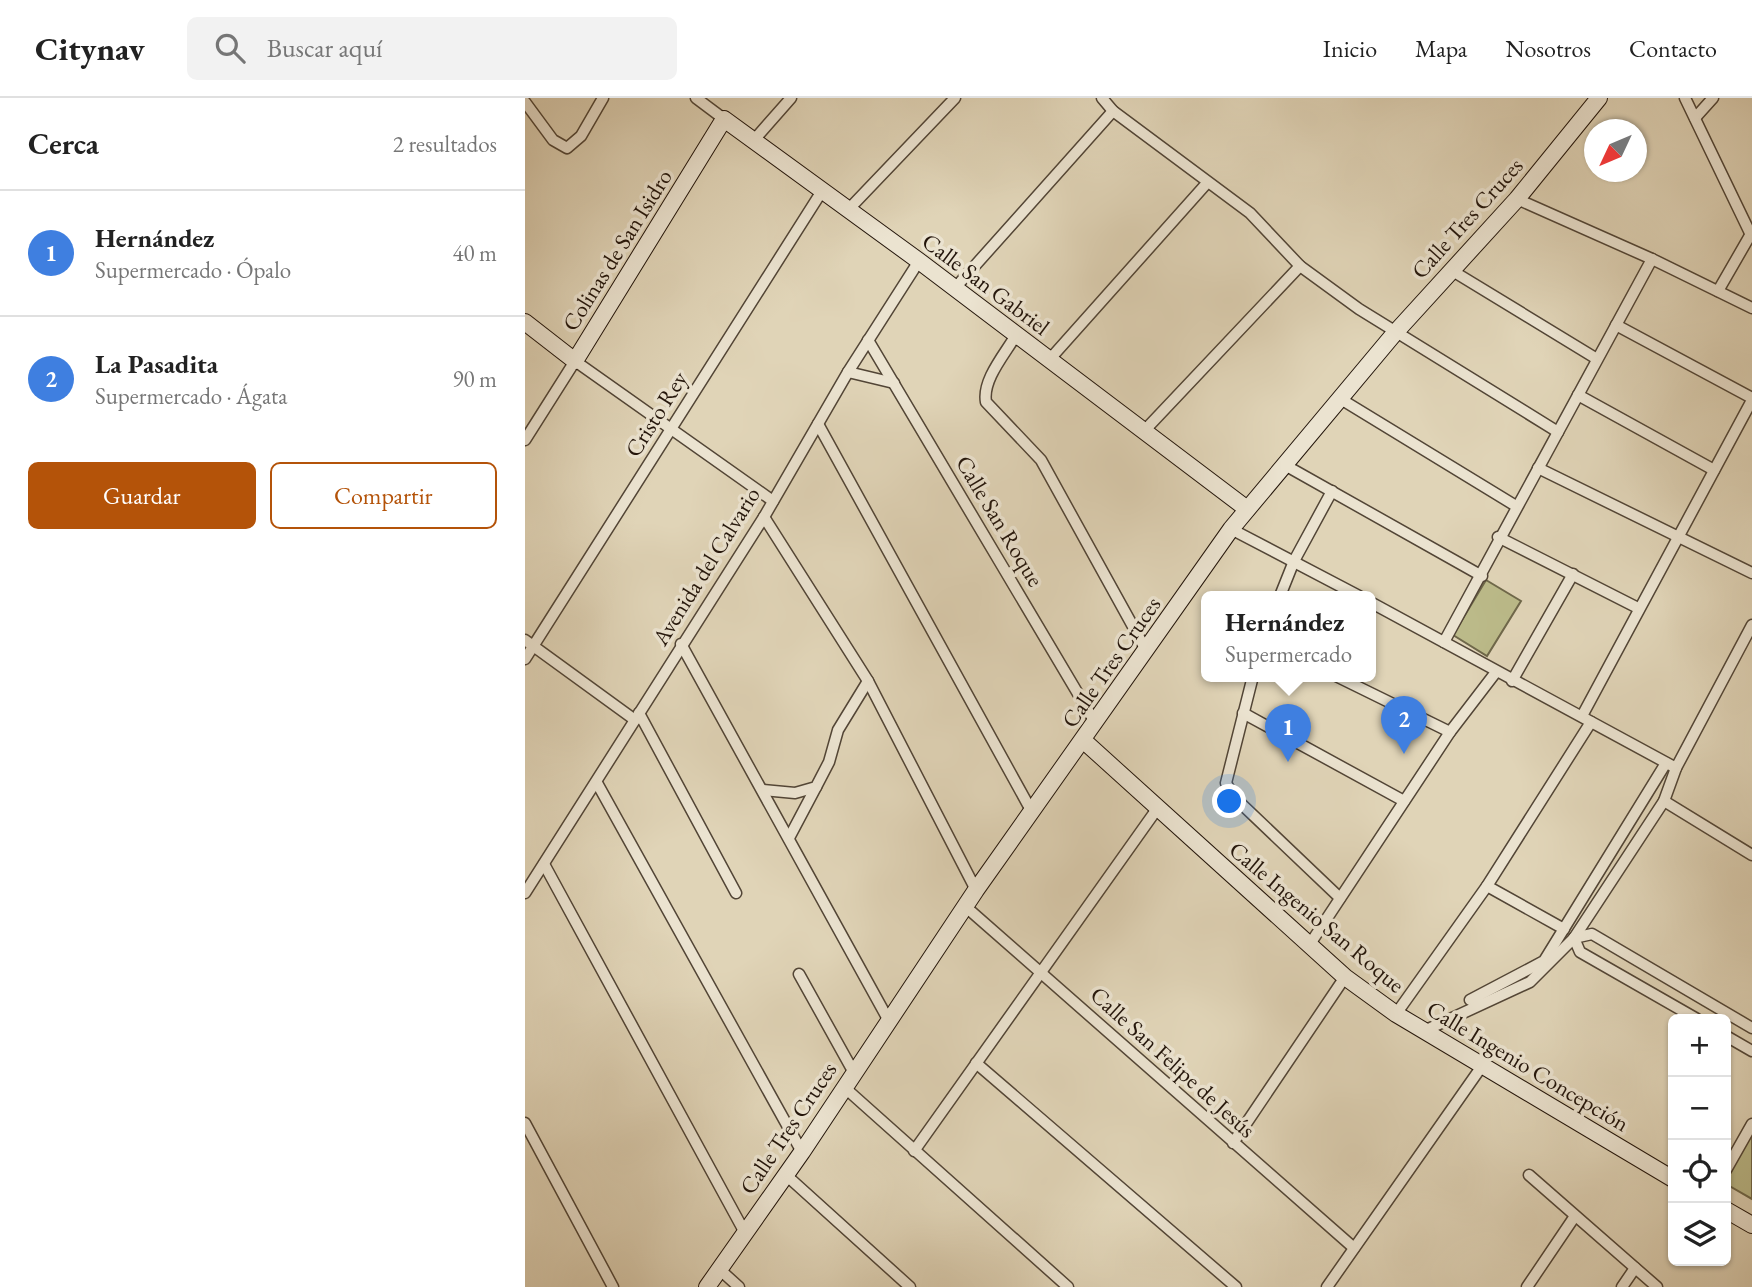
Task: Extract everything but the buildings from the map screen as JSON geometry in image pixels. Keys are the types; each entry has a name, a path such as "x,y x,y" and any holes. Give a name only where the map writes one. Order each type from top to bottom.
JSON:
{"street":[{"path":"525,103 553,140 566,148 574,145 581,136 603,98"},
{"name":"Calle San Gabriel","path":"696,98 919,261 1247,509"},
{"path":"754,141 791,98"},
{"path":"848,210 955,98"},
{"path":"1102,98 1113,111 1249,213 1300,266 1394,334 1558,432"},
{"name":"Calle Tres Cruces","path":"707,1287 786,1175 976,890 1084,741 1231,529 1394,334 1517,199 1599,98"},
{"path":"1685,98 1751,234 1719,291"},
{"path":"1695,118 1713,98"},
{"path":"955,288 1113,111"},
{"name":"Colinas de San Isidro","path":"525,440 724,119"},
{"path":"1050,359 1207,183"},
{"name":"Cristo Rey","path":"525,659 529,643 607,534 671,427 823,191"},
{"path":"1517,199 1652,259 1752,308"},
{"path":"1444,642 1482,576 1498,537 1652,259"},
{"name":"Avenida del Calvario","path":"525,893 764,517 848,372 919,261"},
{"path":"1145,430 1300,266"},
{"path":"1451,270 1597,359"},
{"path":"525,321 575,361 773,501"},
{"path":"1396,1014 1487,886 1587,719 1638,608 1752,399 1616,325"},
{"path":"1016,335 991,377 985,395 986,402 1041,460 1146,650"},
{"name":"Calle San Roque","path":"868,340 1096,724"},
{"path":"848,372 894,383"},
{"path":"1578,395 1714,470"},
{"path":"1339,398 1516,506"},
{"path":"818,424 1032,812"},
{"path":"1283,464 1482,576"},
{"path":"1538,468 1752,573"},
{"path":"1282,591 1294,561 1332,491"},
{"path":"764,517 868,681 976,890"},
{"path":"1231,529 1350,591"},
{"path":"1498,537 1638,608"},
{"path":"1512,681 1573,573"},
{"path":"1376,605 1671,766"},
{"path":"1470,1000 1541,964 1671,766 1752,625"},
{"path":"529,643 637,716 736,893"},
{"path":"681,644 888,1021"},
{"path":"1310,944 1450,732 1496,672"},
{"path":"789,838 829,762 838,730 868,681"},
{"path":"1251,682 1225,775 1229,790 1340,898"},
{"path":"1348,682 1450,732"},
{"path":"1243,713 1404,801"},
{"name":"Calle Ingenio San Roque","path":"1084,741 1345,977 1396,1014"},
{"path":"1424,1031 1530,982 1574,938 1664,801 1671,766"},
{"path":"597,783 801,1152"},
{"path":"763,789 795,793 815,788"},
{"path":"1664,801 1752,855"},
{"path":"914,1151 1039,971 1157,809"},
{"path":"544,864 744,1231"},
{"path":"1487,886 1564,929"},
{"name":"Calle San Felipe de Jesús","path":"966,906 1354,1248"},
{"path":"1574,938 1592,934 1752,1028"},
{"path":"1574,938 1580,952 1688,1014"},
{"path":"799,974 853,1071"},
{"path":"1233,1143 1345,977"},
{"name":"Calle Ingenio Concepción","path":"1396,1014 1668,1176"},
{"path":"1731,1039 1752,1051"},
{"path":"976,1063 1235,1287"},
{"path":"1327,1287 1482,1066"},
{"path":"843,1087 1068,1287"},
{"path":"525,1123 613,1287"},
{"path":"1731,1161 1752,1124"},
{"path":"786,1175 910,1287"},
{"path":"1529,1175 1657,1287"},
{"path":"1731,1213 1752,1225"},
{"path":"1527,1287 1575,1216"},
{"path":"718,1268 739,1287"},
{"path":"1622,1287 1635,1268"}],"shaded area":[{"path":"1486,580 1521,601 1487,656 1453,635"},
{"path":"1752,1124 1752,1199 1731,1187 1731,1160"}],"place":[{"name":"La Pasadita","path":"1404,754"},
{"name":"Hernández","path":"1288,762"}]}
